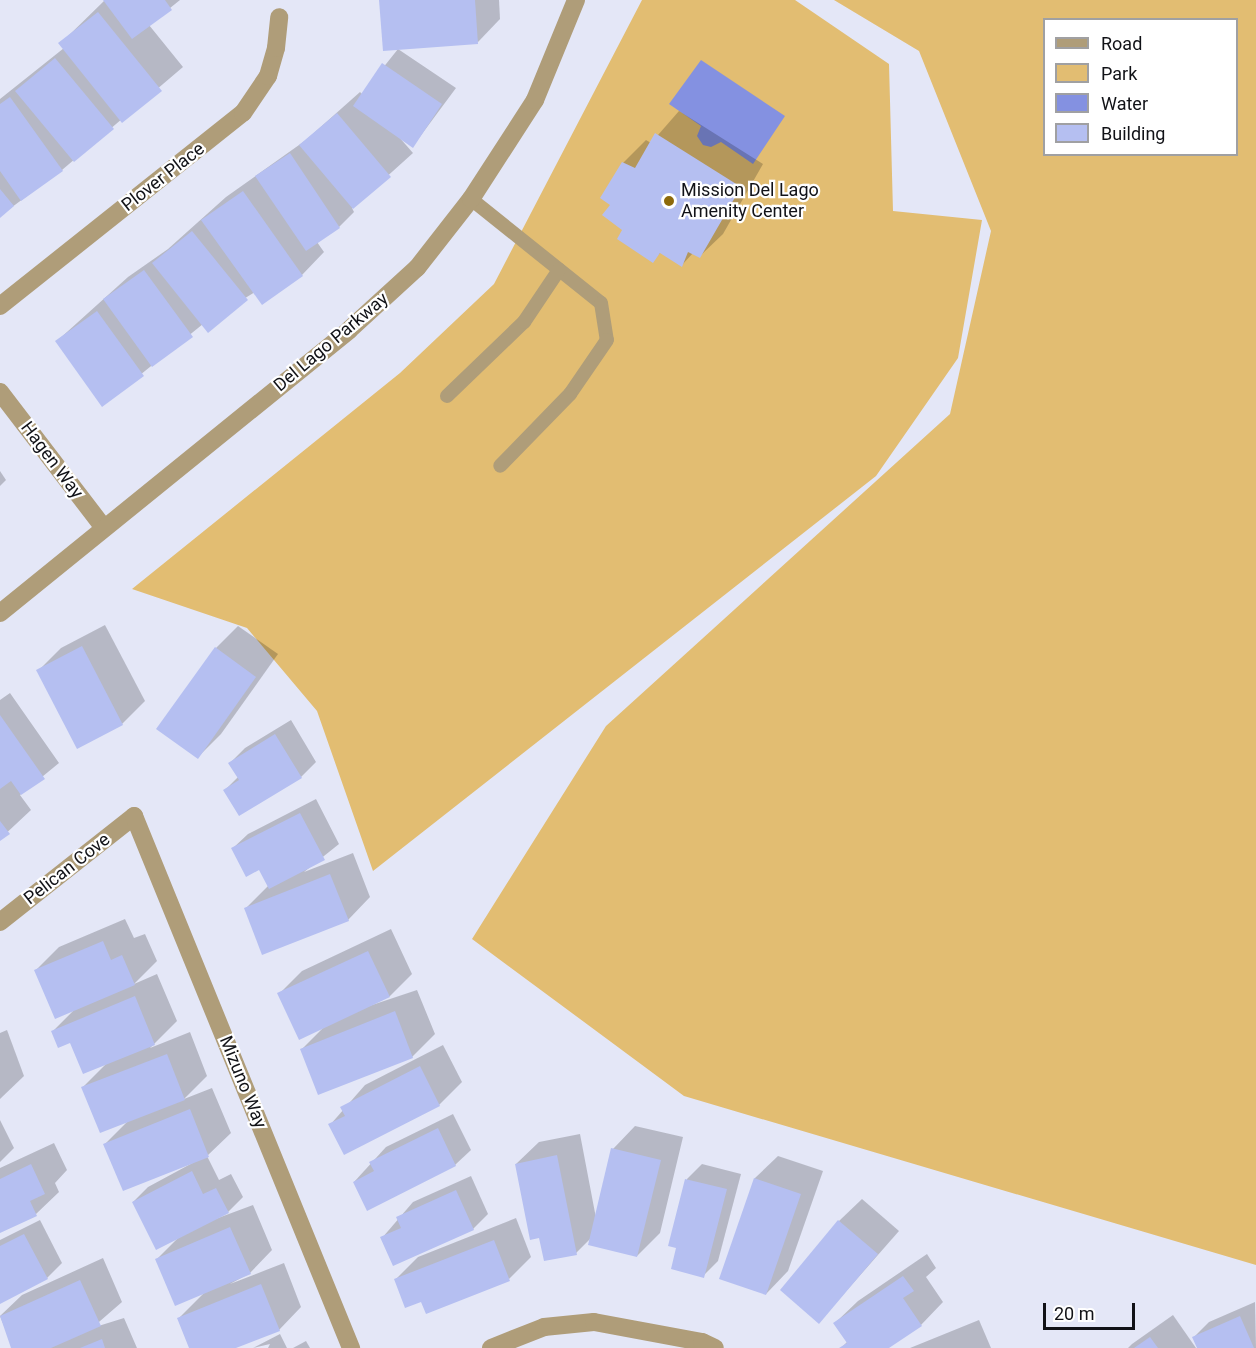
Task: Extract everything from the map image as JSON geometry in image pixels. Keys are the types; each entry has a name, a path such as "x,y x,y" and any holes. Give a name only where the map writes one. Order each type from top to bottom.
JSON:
{"street":[{"name":"Del Lago Parkway","path":"0,613 348,330 417,268 471,199 535,100 576,0"},
{"name":"Plover Place","path":"0,306 243,113 268,76 276,48 279,17"},
{"name":"Hagen Way","path":"0,392 104,528"},
{"name":"Pelican Cove","path":"0,922 134,816"},
{"name":"Mizuno Way","path":"134,816 351,1348"},
{"path":"491,1348 544,1327 594,1322 702,1342 715,1348"}],"lane":[{"path":"471,199 601,303 608,340 570,394 500,466"},
{"path":"447,396 524,322 559,270"}],"green space":[{"path":"642,0 795,0 889,64 893,211 982,220 958,358 876,476 373,871 317,711 247,628 132,589 400,373 494,284"},
{"path":"834,0 1256,0 1256,1265 684,1096 472,939 606,726 950,414 991,231 919,51"}],"water":[{"path":"701,60 785,116 753,164 721,142 711,147 703,145 697,136 701,126 669,104"}],"building":[{"path":"103,0 165,0 172,10 132,39"},
{"path":"379,0 475,0 478,44 383,51"},
{"path":"98,12 162,91 122,123 58,43"},
{"path":"55,58 114,129 74,162 15,91"},
{"path":"382,63 442,104 413,148 353,106"},
{"path":"10,97 63,171 21,201 0,171 0,104"},
{"path":"337,113 391,177 353,209 299,145"},
{"name":"Mission Del Lago Amenity Center","path":"655,133 741,187 700,258 688,252 682,267 660,253 653,263 617,239 622,230 602,215 610,205 600,198 622,162 635,168"},
{"path":"290,153 340,228 306,251 255,176"},
{"path":"0,189 14,206 0,218"},
{"path":"243,191 303,276 262,305 201,220"},
{"path":"192,231 248,300 208,333 152,263"},
{"path":"144,270 193,337 152,367 103,299"},
{"path":"97,311 144,376 102,407 55,341"},
{"path":"82,646 123,725 77,749 36,670"},
{"path":"215,647 256,677 198,759 156,729"},
{"path":"0,715 45,779 21,795 11,781 0,789"},
{"path":"275,734 302,778 239,816 223,790 239,780 228,763"},
{"path":"300,813 325,860 269,889 259,870 246,877 231,848"},
{"path":"0,821 10,834 0,841"},
{"path":"330,874 349,921 262,955 244,908"},
{"path":"103,941 111,960 122,955 135,985 55,1019 34,970"},
{"path":"368,951 390,997 299,1040 277,993"},
{"path":"135,996 155,1045 83,1074 70,1043 58,1048 51,1031"},
{"path":"395,1011 413,1058 318,1095 300,1049"},
{"path":"167,1054 185,1100 100,1133 81,1087"},
{"path":"420,1066 440,1106 344,1155 328,1124 345,1116 340,1107"},
{"path":"190,1109 209,1157 123,1191 103,1144"},
{"path":"438,1128 456,1166 367,1211 353,1182 374,1171 369,1162"},
{"path":"611,1148 661,1160 637,1257 588,1245"},
{"path":"557,1155 577,1255 544,1261 539,1238 530,1240 515,1164"},
{"path":"31,1164 45,1194 30,1201 37,1216 0,1233 0,1179"},
{"path":"192,1171 203,1194 216,1188 229,1213 156,1250 132,1202"},
{"path":"754,1178 801,1194 766,1295 719,1279"},
{"path":"685,1179 727,1189 704,1278 671,1269 676,1248 668,1246"},
{"path":"456,1190 474,1230 393,1266 380,1237 401,1228 396,1217"},
{"path":"838,1220 878,1254 819,1324 780,1290"},
{"path":"230,1227 251,1274 175,1306 155,1259"},
{"path":"24,1234 48,1279 0,1304 0,1246"},
{"path":"494,1240 510,1281 426,1314 421,1302 405,1308 394,1279"},
{"path":"903,1276 914,1291 903,1298 922,1326 889,1348 839,1348 847,1343 833,1323"},
{"path":"80,1280 101,1326 51,1348 11,1348 0,1316"},
{"path":"261,1284 280,1331 236,1348 189,1348 177,1318"},
{"path":"1240,1316 1254,1348 1197,1348 1192,1337"},
{"path":"1150,1337 1158,1348 1134,1348"},
{"path":"102,1339 105,1348 80,1348"}],"place":[{"name":"Mission Del Lago Amenity Center","path":"669,201"}]}
